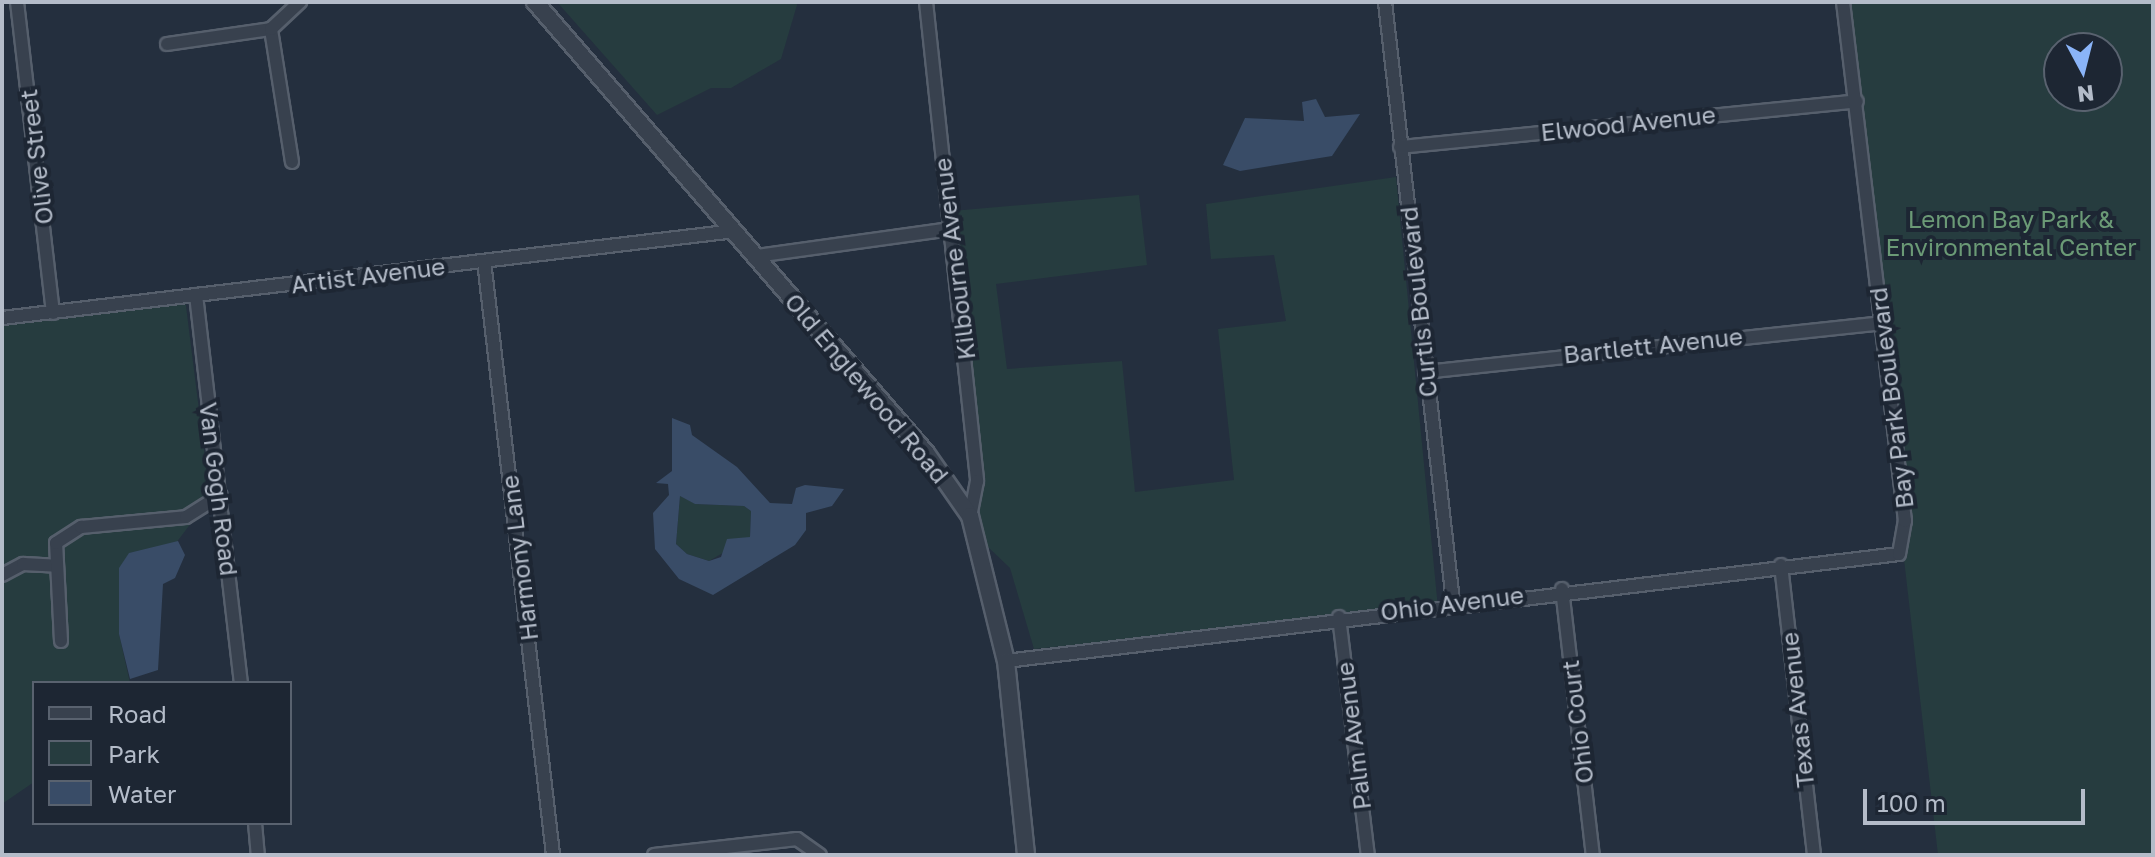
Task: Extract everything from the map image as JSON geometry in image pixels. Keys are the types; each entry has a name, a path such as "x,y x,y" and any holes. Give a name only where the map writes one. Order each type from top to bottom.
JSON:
{"street":[{"name":"Olive Street","path":"17,2 53,313"},
{"path":"167,44 271,29 300,2"},
{"name":"Old Englewood Road","path":"535,2 926,453 970,516 1006,661 1026,855"},
{"name":"Kilbourne Avenue","path":"926,2 977,481 970,516"},
{"name":"Curtis Boulevard","path":"1385,2 1453,602"},
{"name":"Bay Park Boulevard","path":"1843,2 1905,521 1899,554"},
{"path":"271,29 292,162"},
{"name":"Elwood Avenue","path":"1400,147 1857,101"},
{"path":"756,256 950,229"},
{"name":"Artist Avenue","path":"2,318 735,231"},
{"name":"Harmony Lane","path":"484,261 553,855"},
{"name":"Van Gogh Road","path":"196,295 241,681"},
{"name":"Bartlett Avenue","path":"1425,372 1882,323"},
{"path":"61,641 56,543 81,527 166,522 221,495"},
{"name":"Ohio Avenue","path":"1006,661 1453,602 1899,554"},
{"path":"2,575 23,564 57,566"},
{"name":"Texas Avenue","path":"1781,565 1814,855"},
{"name":"Ohio Court","path":"1562,589 1593,855"},
{"name":"Palm Avenue","path":"1339,617 1368,855"},
{"path":"255,825 258,855"},
{"path":"654,855 797,839 816,850"}],"green space":[{"path":"557,2 796,2 797,5 781,59 731,88 711,88 657,115"},
{"name":"Lemon Bay Park & Environmental Center","path":"1840,2 2153,2 2153,855 1938,855"},
{"path":"1396,177 1438,608 1034,649 1010,568 988,547 973,506 952,211 1139,195 1147,265 996,284 1007,369 1122,361 1135,492 1234,480 1218,329 1286,321 1274,255 1211,259 1206,204"},
{"path":"184,290 210,498 173,547 130,553 119,634 130,681 32,681 32,783 2,804 2,317"},
{"path":"680,496 696,504 744,506 751,511 750,537 709,561 687,554 676,544"}],"water":[{"path":"1316,99 1325,117 1360,114 1332,156 1240,171 1223,165 1245,118 1304,121 1302,102"},
{"path":"672,418 690,425 692,435 737,467 770,503 792,504 796,488 805,485 844,489 832,506 806,513 806,530 795,545 713,595 679,579 655,549 653,513 669,495 668,484 656,483 672,471","holes":["680,496 695,504 744,506 751,511 750,537 727,539 721,557 709,561 687,554 676,544"]},
{"path":"178,541 185,555 175,578 163,584 158,670 130,679 119,634 119,568 129,553"}]}
